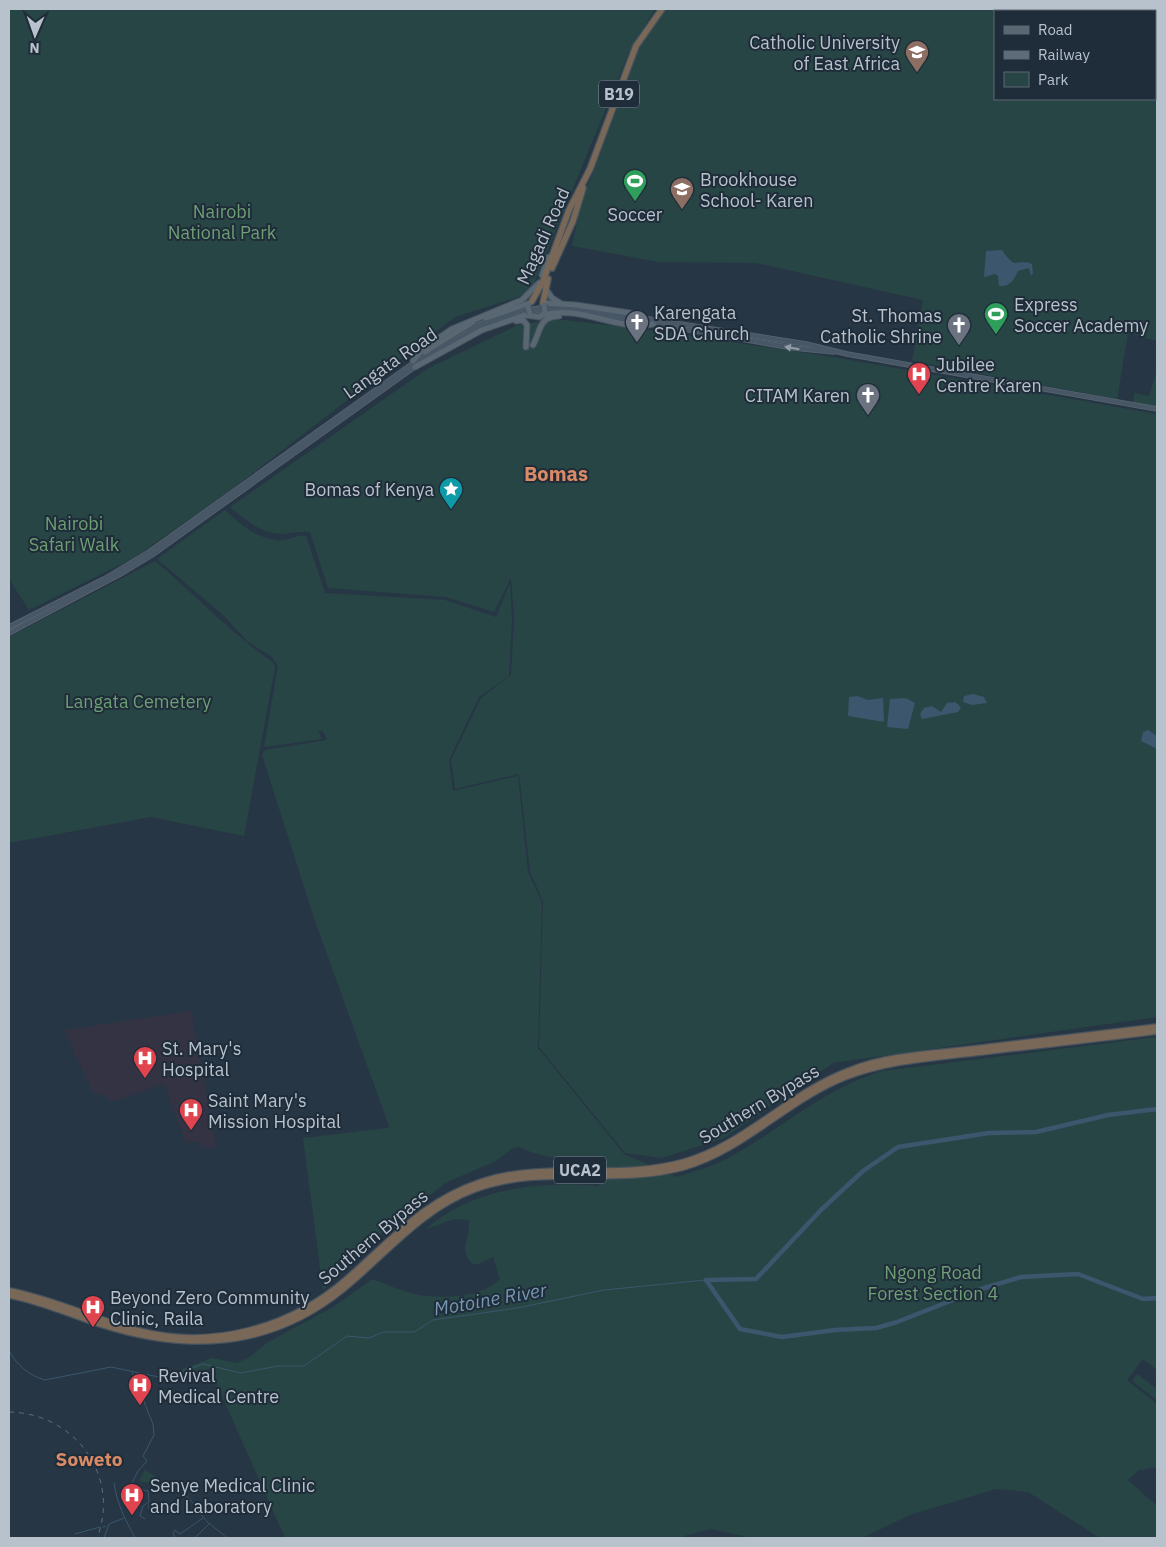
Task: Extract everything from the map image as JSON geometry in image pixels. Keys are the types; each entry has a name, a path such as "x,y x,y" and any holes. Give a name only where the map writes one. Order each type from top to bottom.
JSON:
{"highway":[{"name":"Magadi Road","path":"545,308 545,287 576,213 584,184 636,46 662,9"},
{"name":"Magadi Road","path":"529,309 543,282 569,210 584,184"},
{"path":"569,210 576,213"},
{"name":"Southern Bypass","path":"9,1295 29,1298 116,1325 164,1336 204,1338 249,1330 292,1316 324,1297 350,1277 418,1214 450,1195 481,1182 528,1172 636,1171 681,1163 712,1152 741,1137 803,1093 828,1079 878,1062 1157,1027"},
{"name":"Southern Bypass","path":"29,1298 100,1324 154,1339 203,1342 248,1336 279,1326 322,1304 346,1286 415,1223 451,1200 475,1189 521,1177 560,1175 630,1176 684,1167 737,1144 826,1085 856,1072 882,1065 1157,1031"},
{"name":"Southern Bypass","path":"9,1291 20,1296"}],"main road":[{"path":"413,364 425,347 458,326 527,297 539,284 555,241 562,230"},
{"path":"545,287 552,298 560,303 630,313 638,316"},
{"path":"413,364 471,335 522,316 538,300 545,308 622,322"},
{"path":"529,309 536,318 545,308 560,303"},
{"name":"Langata Road","path":"9,627 104,579 149,552 459,332 524,309 559,306 638,316 800,343 840,352 1157,409"},
{"name":"Langata Road","path":"545,308 574,310 794,348 840,352"},
{"path":"413,364 465,326 529,309"},
{"name":"Langata Road","path":"9,633 144,559 413,364 427,358 467,332 529,309"},
{"path":"533,345 541,324 552,316 653,324"},
{"path":"471,335 522,320 528,327 526,347"}],"shaded area":[{"path":"1002,250 1014,263 1032,264 1033,273 1031,276 1029,268 1018,271 1011,282 1003,286 999,286 998,276 995,274 984,277 986,251"},
{"path":"973,694 984,697 987,703 972,705 963,702 964,696"},
{"path":"857,696 868,700 883,698 884,722 848,716 849,697"},
{"path":"906,698 915,703 908,729 887,727 890,699"},
{"path":"955,702 961,707 958,712 922,719 920,714 924,708 932,706 941,712 947,703"},
{"path":"1148,730 1157,736 1157,749 1141,741 1143,732"},
{"name":"St. Mary's Hospital","path":"191,1011 216,1147 205,1149 204,1146 200,1146 200,1142 186,1143 164,1084 115,1101 110,1101 103,1095 94,1094 64,1030"}],"green space":[{"name":"Nairobi National Park","path":"9,9 655,9 630,50 530,293 455,317 235,487 134,558 29,610 9,579"},
{"path":"667,9 1157,9 1157,341 1128,333 1117,399 912,361 923,300 756,263 659,262 572,246 582,200 619,104 639,45"},
{"path":"555,319 642,329 827,356 1157,414 1157,1017 833,1063 724,1138 662,1158 625,1153 539,1047 543,901 530,872 519,774 455,789 451,760 481,698 511,675 514,618 511,578 494,612 446,597 328,588 310,532 282,534 267,532 242,517 230,507 427,369 518,325"},
{"path":"1157,371 1157,409 1133,405 1134,393 1149,396"},
{"name":"Ngong Road Forest Section 4","path":"225,510 251,531 266,538 283,540 306,536 325,593 445,600 496,617 510,583 512,620 509,676 479,697 449,760 453,791 518,776 528,872 542,902 538,1048 624,1154 677,1177 720,1162 741,1151 838,1089 882,1071 1157,1037 1157,1370 1143,1359 1127,1380 1157,1404 1157,1467 1139,1470 1128,1480 1157,1506 1157,1538 1100,1538 1028,1492 996,1489 910,1515 862,1538 745,1538 744,1536 710,1529 677,1538 285,1538 210,1369 176,1375 174,1372 212,1358 237,1363 251,1356 268,1342 335,1306 372,1279 425,1296 465,1295 484,1290 500,1279 493,1257 478,1264 473,1264 468,1259 465,1249 469,1220 454,1219 426,1229 444,1215 464,1204 508,1190 554,1185 599,1186 599,1162 563,1160 533,1153 519,1147 513,1148 496,1161 445,1183 433,1193 418,1201 414,1208 384,1231 323,1290 303,1138 387,1128 389,1126 315,921 262,755 265,750 327,740 323,731 318,731 322,739 264,747 278,666 271,656 248,642 223,615 157,559"},
{"name":"Langata Cemetery","path":"155,561 228,627 274,663 275,667 244,836 151,817 9,843 9,637"},
{"path":"1137,1374 1157,1389 1157,1400 1132,1381"},
{"path":"145,1470 163,1481 159,1485 139,1481"}],"waterway":[{"path":"706,1280 756,1279 821,1210 863,1171 898,1147 989,1133 1036,1132 1108,1115 1157,1109"},
{"path":"706,1280 740,1329 782,1337 835,1330 876,1328 897,1322 981,1289 1021,1277 1078,1274 1143,1299 1157,1298"},
{"name":"Motoine River","path":"9,1351 24,1369 45,1380 111,1367 159,1377 173,1375 203,1364 241,1373 278,1366 304,1366 347,1336 369,1338 383,1332 414,1332 433,1320 517,1308 604,1290 706,1280"},
{"path":"132,1372 153,1424 154,1435 143,1456 147,1461 138,1471 132,1483 144,1490 160,1491 168,1488 181,1493 189,1498 205,1520 227,1538"},
{"path":"114,1483 119,1505 135,1538"},
{"path":"145,1519 140,1516 143,1506 149,1502 148,1491"},
{"path":"149,1504 149,1510"},
{"path":"104,1538 109,1524 124,1518"},
{"path":"175,1538 173,1533 175,1530 180,1534 203,1518"},
{"path":"195,1538 210,1523"},
{"path":"75,1534 100,1527"}],"railway":[{"path":"9,1412 33,1415 54,1423 72,1436 87,1452 97,1471 103,1492 103,1515 97,1538"}],"place":[{"name":"Catholic University of East Africa","path":"917,73"},
{"name":"Soccer","path":"635,202"},
{"name":"Brookhouse School- Karen","path":"682,210"},
{"name":"Express Soccer Academy","path":"996,335"},
{"name":"Karengata SDA Church","path":"637,343"},
{"name":"St. Thomas Catholic Shrine","path":"959,346"},
{"name":"Jubilee Centre Karen","path":"919,395"},
{"name":"CITAM Karen","path":"868,416"},
{"name":"Bomas of Kenya","path":"451,510"},
{"name":"St. Mary's Hospital","path":"145,1079"},
{"name":"Saint Mary's Mission Hospital","path":"191,1131"},
{"name":"Beyond Zero Community Clinic, Raila","path":"93,1328"},
{"name":"Revival Medical Centre","path":"140,1406"},
{"name":"Senye Medical Clinic and Laboratory","path":"132,1516"}],"district":[{"name":"Bomas","path":"556,473"},
{"name":"Soweto","path":"89,1459"}],"park label":[{"name":"Nairobi Safari Walk","path":"74,533"}]}
